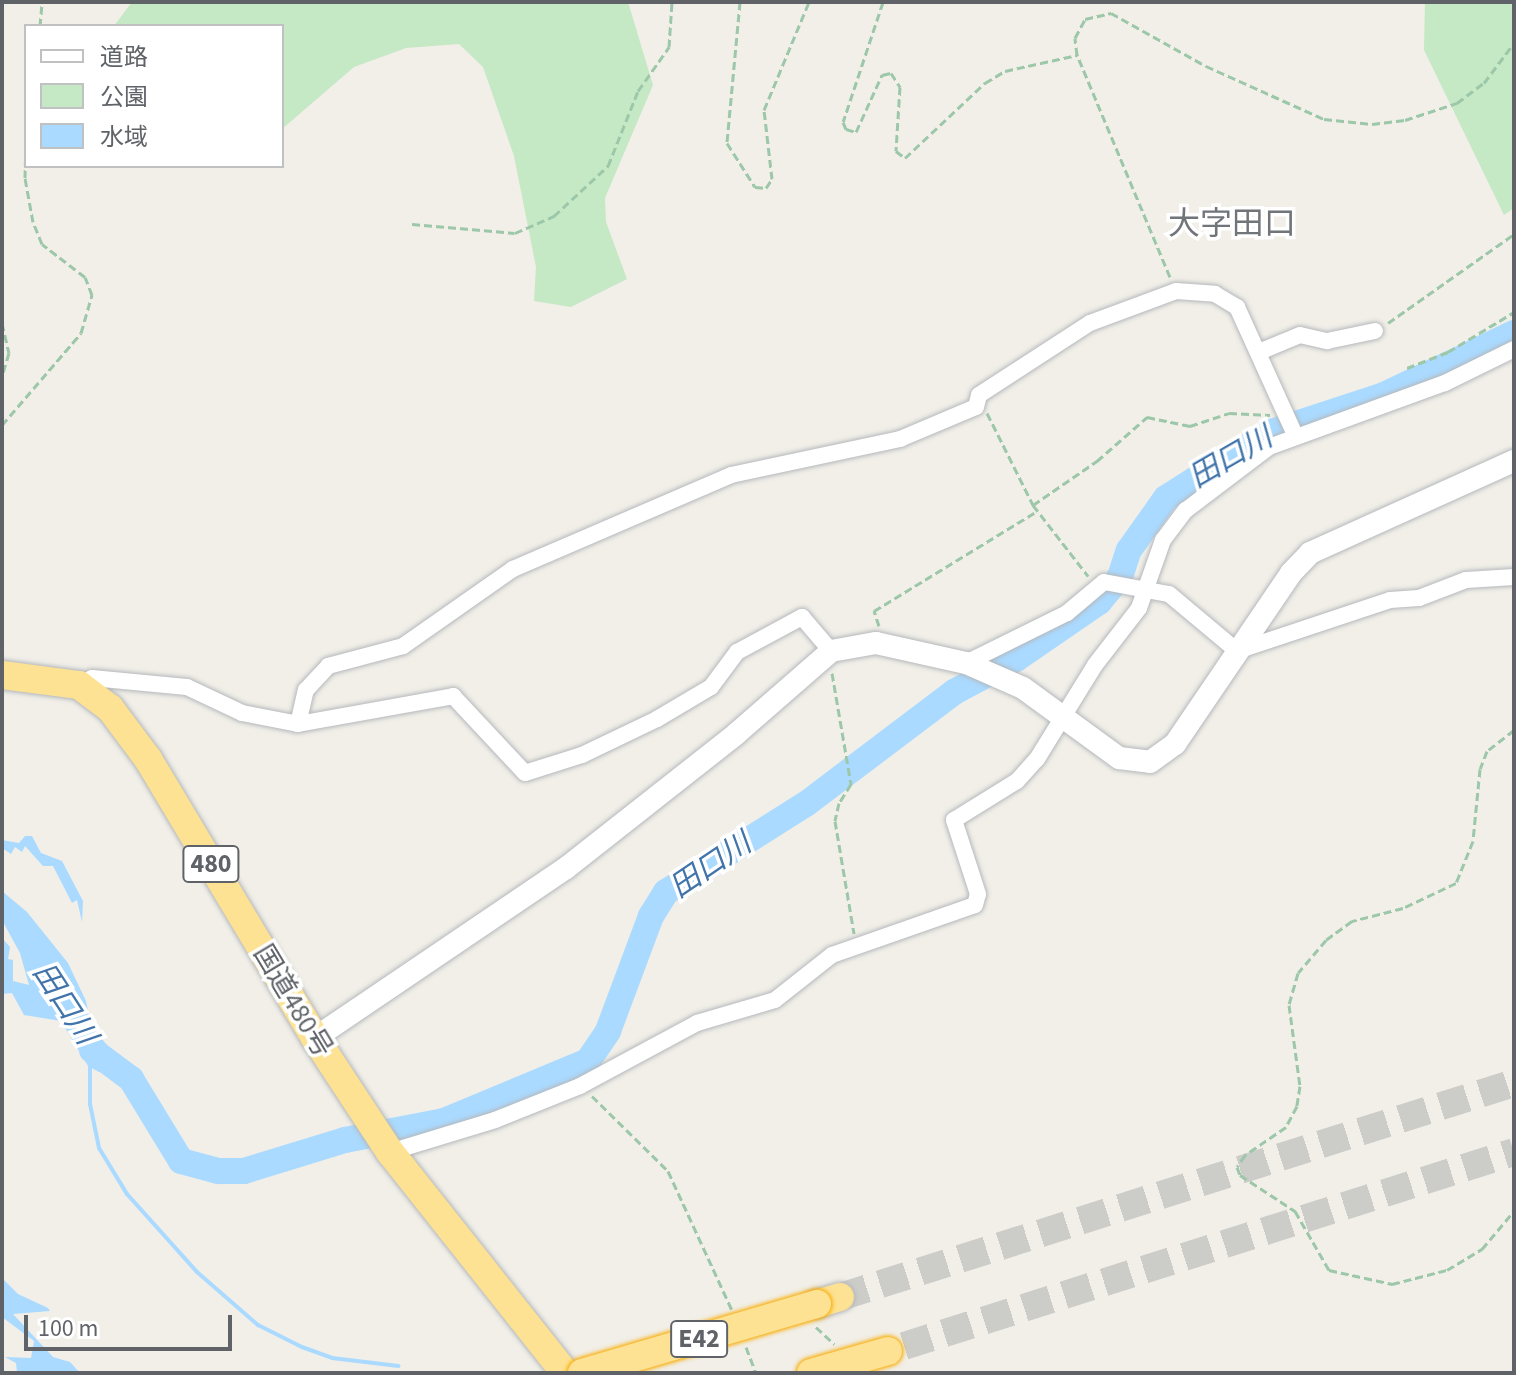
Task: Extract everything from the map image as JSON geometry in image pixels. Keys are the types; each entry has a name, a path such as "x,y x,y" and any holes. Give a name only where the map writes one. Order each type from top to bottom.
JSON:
{"highway":[{"name":"国道480号","path":"2,675 79,685 110,708 148,759 315,1038 388,1149 565,1373"},
{"name":"E42","path":"582,1373 829,1301"},
{"path":"811,1373 896,1348"}],"street":[{"path":"298,724 306,690 328,666 403,646 479,589 580,535 731,475 900,439 976,407 979,395 1090,323 1176,291 1215,294 1237,307 1295,435"},
{"path":"1259,352 1300,335 1327,341 1375,331"},
{"path":"388,1149 495,1120 580,1086 697,1023 775,1000 832,955 978,902 954,820 1017,781 1065,717 1139,608 1138,587 1163,540 1186,510 1251,457 1295,435 1445,383 1514,349"},
{"path":"315,1038 554,877 736,734 829,652 881,643 973,666 1016,684 1128,763 1157,760 1175,744 1237,651 1310,553 1514,461"},
{"path":"1237,651 1390,600 1419,598 1466,580 1514,577"},
{"path":"973,666 1053,621 1102,584 1138,587 1179,600 1237,651"},
{"path":"79,685 92,678 187,687 242,713 298,724 453,696 525,773 582,755 657,719 711,687 737,652 802,617 829,652"}],"path":[{"path":"40,24 42,2"},
{"path":"412,224 515,233 554,216 608,166 638,91 669,47 672,2"},
{"path":"740,2 727,143 755,187 766,188 772,179 764,110 809,2"},
{"path":"883,2 843,122 846,129 856,132 882,75 891,73 900,87 896,151 905,158 985,83 1005,71 1077,55"},
{"path":"1176,291 1077,55 1077,27 1085,19 1111,13 1206,66 1324,119 1372,124 1405,120 1457,103 1484,83 1514,43"},
{"path":"2,425 81,333 92,295 85,277 42,244 37,233 25,168"},
{"path":"1375,331 1514,234"},
{"path":"1407,368 1448,352 1514,312"},
{"path":"2,323 9,353 2,376"},
{"path":"979,395 1033,505 1102,584"},
{"path":"1033,505 1097,461 1147,417 1190,426 1229,413 1274,415 1285,410"},
{"path":"881,643 874,611 1037,511"},
{"path":"829,652 851,784 839,803 835,821 857,947"},
{"path":"1514,730 1487,751 1480,769 1473,841 1456,883 1430,898 1352,921 1326,940 1298,973 1289,1005 1300,1086 1297,1106 1286,1127 1245,1155 1237,1167 1240,1175 1295,1211 1329,1270 1392,1284 1447,1270 1482,1249 1514,1211"},
{"path":"580,1086 668,1171 733,1313"},
{"path":"742,1337 756,1373"}],"green space":[{"path":"132,2 628,2 653,85 605,198 606,222 627,279 571,307 534,301 536,267 514,156 483,67 459,44 406,48 354,67 284,127 284,24 116,24"},
{"path":"1425,2 1514,2 1514,208 1504,215 1424,50"}],"water":[{"path":"25,836 32,836 41,853 62,861 83,901 82,922 77,900 72,903 53,866 43,866 25,846 22,852 15,847 11,854 2,848 2,840 19,843"},
{"path":"2,891 27,912 68,963 86,1001 91,1026 107,1045 106,1053 114,1052 126,1066 123,1070 99,1072 88,1066 61,1021 24,1015 12,993 3,994 2,938 10,947 8,959 13,960 13,981 29,985 20,953 2,920"},
{"path":"2,1278 18,1294 48,1308 50,1311 13,1314 53,1357 70,1362 80,1373 17,1373 16,1363 5,1357 31,1358 34,1341 2,1317"}],"waterway":[{"name":"田口川","path":"92,1050 131,1079 181,1161 219,1171 244,1171 345,1140 444,1121 588,1061 608,1031 651,916 666,892 806,804 954,692 1016,659 1099,602 1120,577 1129,550 1166,498 1268,433 1384,395 1514,333"},
{"path":"90,1063 90,1104 99,1148 127,1194 197,1272 258,1325 302,1347 332,1358 399,1366"}],"tunnel":[{"path":"840,1297 1514,1083"},
{"path":"904,1346 1514,1152"}],"district":[{"name":"大字田口","path":"1232,224"}]}
